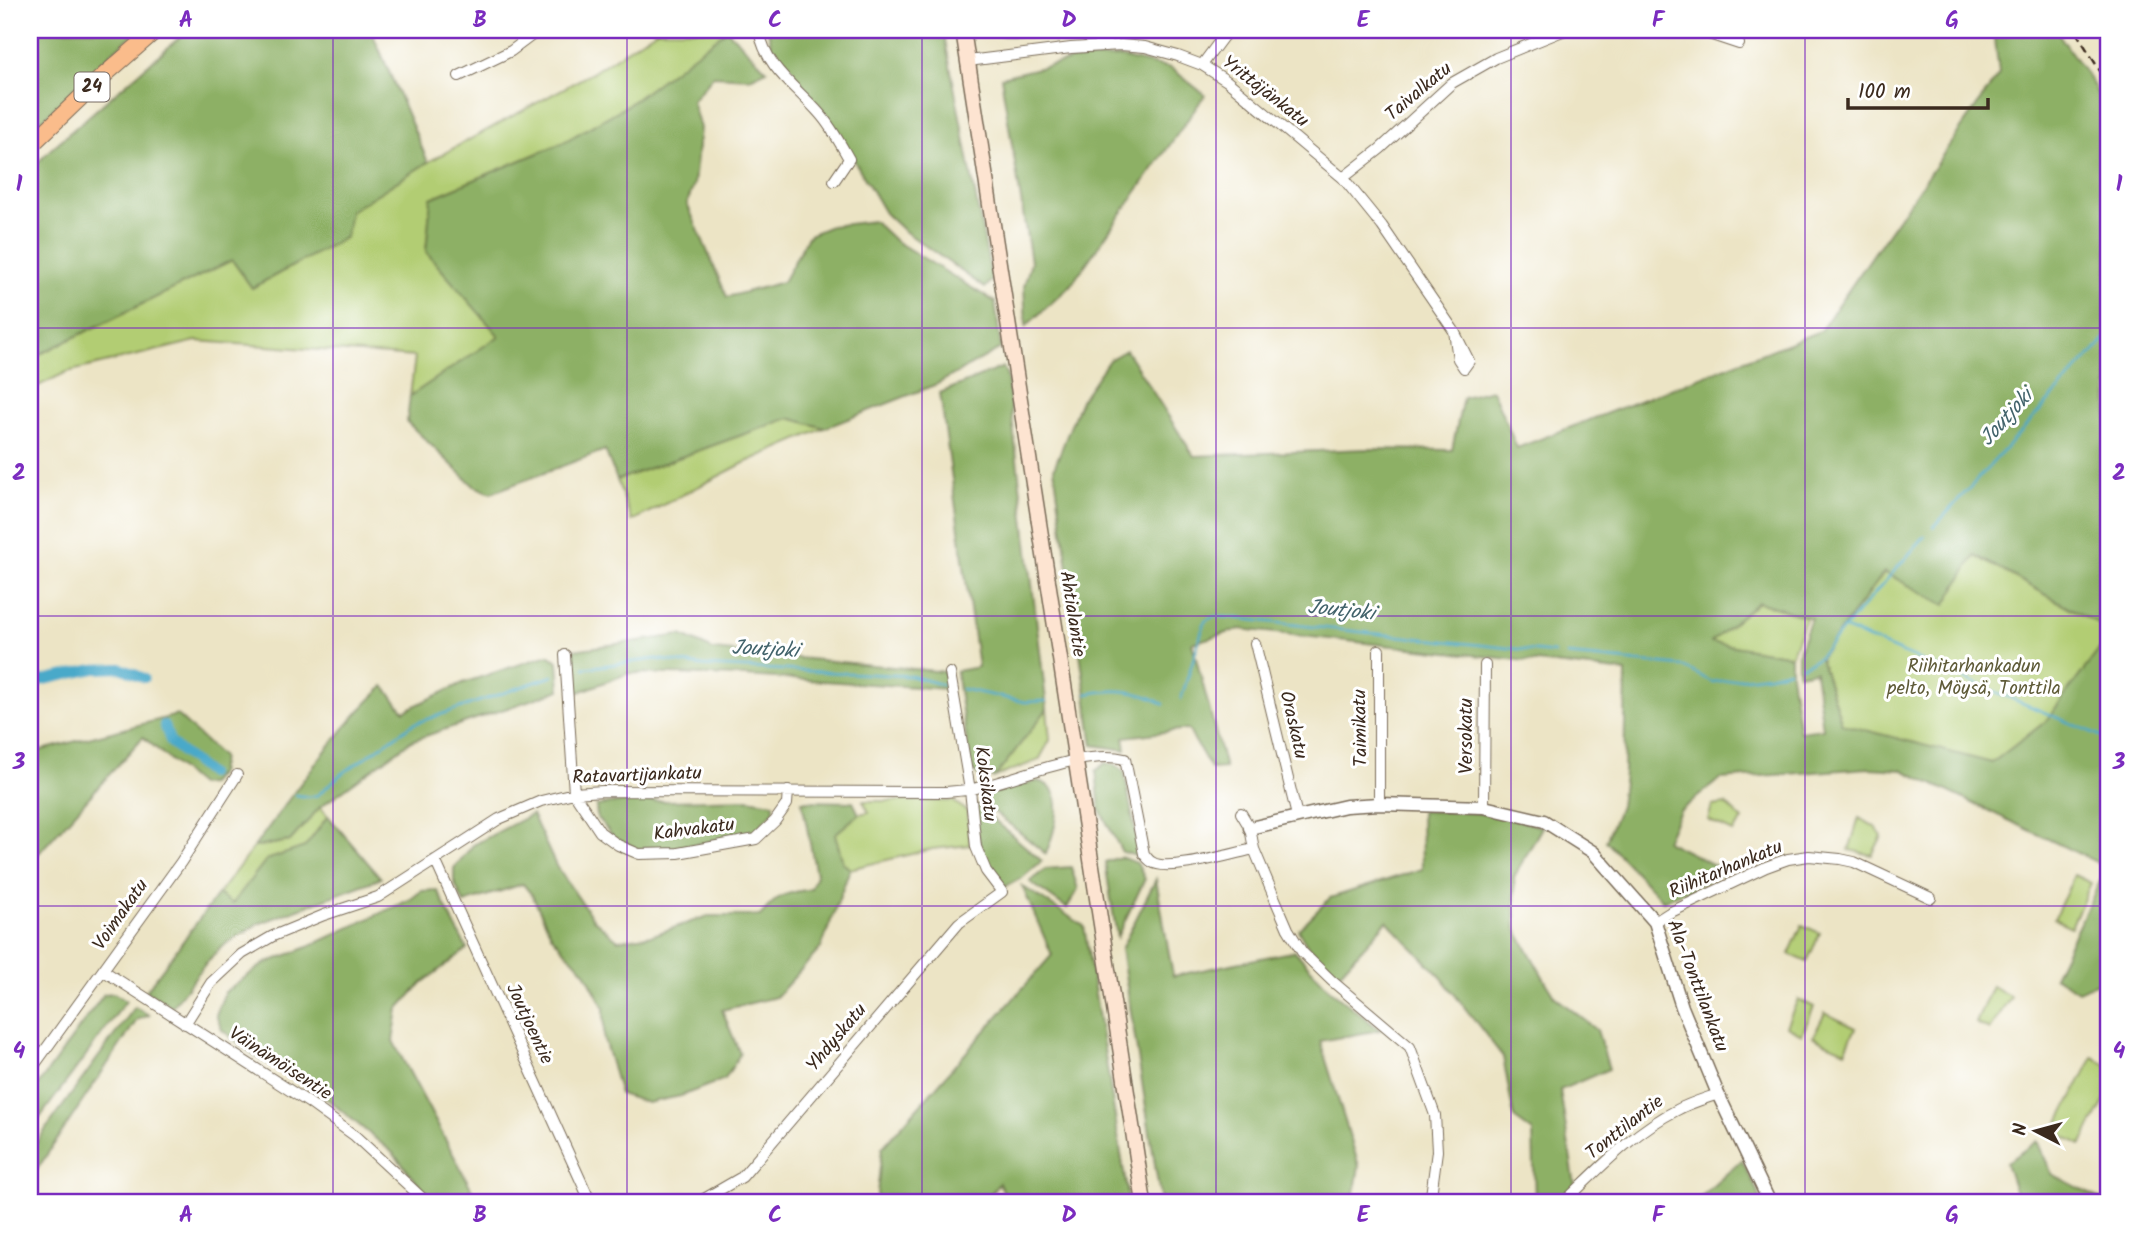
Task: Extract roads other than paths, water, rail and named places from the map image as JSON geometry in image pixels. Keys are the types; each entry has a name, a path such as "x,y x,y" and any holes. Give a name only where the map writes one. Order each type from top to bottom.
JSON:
{"highway":[{"name":"24","path":"30,146 156,30"}],"main road":[{"name":"Ahtialantie","path":"963,30 1144,1203"}],"street":[{"path":"458,76 511,51 539,30"},
{"path":"759,30 762,45 773,64 820,113 849,159 834,181"},
{"path":"1202,65 1228,30"},
{"name":"Taivalkatu","path":"1343,178 1380,149 1452,83 1496,58 1565,30"},
{"path":"1697,30 1739,44"},
{"name":"Yrittäjänkatu","path":"968,61 1071,48 1121,45 1144,47 1202,65 1245,94 1343,178 1382,226 1454,331"},
{"name":"Oraskatu","path":"1255,643 1297,816"},
{"name":"Taimikatu","path":"1379,650 1379,804"},
{"name":"Kahvakatu","path":"565,655 574,793 600,832 618,845 639,855 678,853 756,839 775,821 787,804 788,791"},
{"name":"Versokatu","path":"1484,807 1485,665"},
{"name":"Koksikatu","path":"950,673 970,790 976,847 986,871 1002,892"},
{"name":"Ratavartijankatu","path":"185,1024 211,984 242,954 273,936 378,897 499,819 541,801 574,793 945,792 970,790 1091,757 1114,757 1125,759 1144,854 1151,862 1160,866 1181,865 1254,849"},
{"name":"Voimakatu","path":"30,1071 181,862 237,775"},
{"name":"Ala-Tonttilankatu","path":"1250,828 1346,806 1379,804 1484,807 1544,821 1593,852 1655,922 1682,1007 1718,1094 1770,1203"},
{"path":"1241,813 1250,828 1254,849 1288,929 1302,952 1410,1047 1435,1115 1437,1151 1430,1203"},
{"name":"Riihitarhankatu","path":"1655,922 1766,867 1788,859 1809,856 1854,862 1931,898"},
{"name":"Joutjoentie","path":"435,860 591,1203"},
{"name":"Yhdyskatu","path":"697,1203 743,1177 959,923 1002,892"},
{"name":"Väinämöisentie","path":"104,971 308,1102 355,1136 421,1197 424,1203"},
{"name":"Tonttilantie","path":"1563,1203 1618,1151 1657,1121 1718,1094"}],"waterway":[{"name":"Joutjoki","path":"1934,527 2108,336"},
{"name":"Joutjoki","path":"1802,666 1818,658 1925,536"},
{"name":"Joutjoki","path":"1181,699 1205,621 1215,616 1554,653"},
{"name":"Joutjoki","path":"1843,628 2108,739"},
{"name":"Joutjoki","path":"1567,655 1682,666 1712,682 1789,670"},
{"name":"Joutjoki","path":"584,668 656,659 703,666 911,676 944,685"},
{"name":"Joutjoki","path":"30,683 94,669 121,668 144,678"},
{"name":"Joutjoki","path":"296,795 318,795 339,776 413,724 553,676"},
{"name":"Joutjoki","path":"962,689 1025,702 1046,701"},
{"name":"Joutjoki","path":"1087,694 1127,692 1164,704"},
{"name":"Joutjoki","path":"164,725 171,743 209,774"}],"railway":[{"path":"2075,30 2108,84"}],"park label":[{"name":"Riihitarhankadun pelto, Möysä, Tonttila","path":"1974,678"}]}
